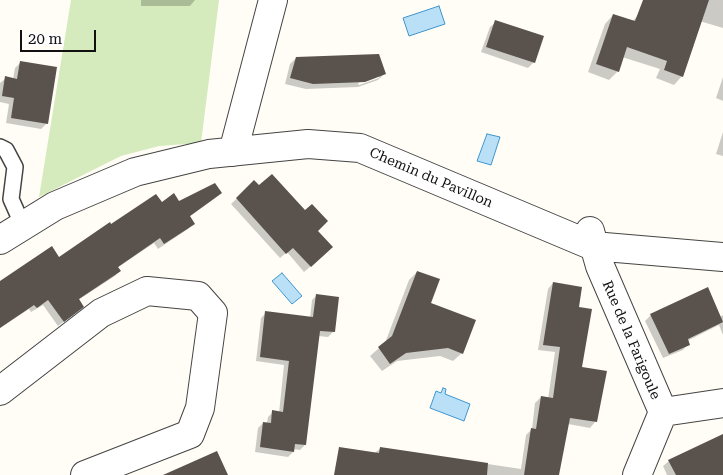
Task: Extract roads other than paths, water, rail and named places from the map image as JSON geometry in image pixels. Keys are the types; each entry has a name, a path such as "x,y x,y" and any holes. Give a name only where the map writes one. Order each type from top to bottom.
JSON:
{"street":[{"path":"233,152 273,0"},
{"name":"Chemin du Pavillon","path":"11,233 55,206 135,172 209,154 308,144 360,148 592,238 723,257"},
{"name":"Rue de la Farigoule","path":"592,238 600,266 663,412 638,475"},
{"path":"0,391 101,312 148,290 198,296 213,313 200,408 190,434 85,475"},
{"path":"663,412 723,403"}],"lane":[{"path":"0,147 6,150 15,167 11,199 11,233"}],"water":[{"path":"439,6 445,24 409,36 403,18"},
{"path":"487,134 500,137 491,165 477,161"},
{"path":"282,273 302,296 292,304 272,281"},
{"path":"443,388 446,389 445,394 470,404 464,421 430,408 436,391 441,393"}]}
